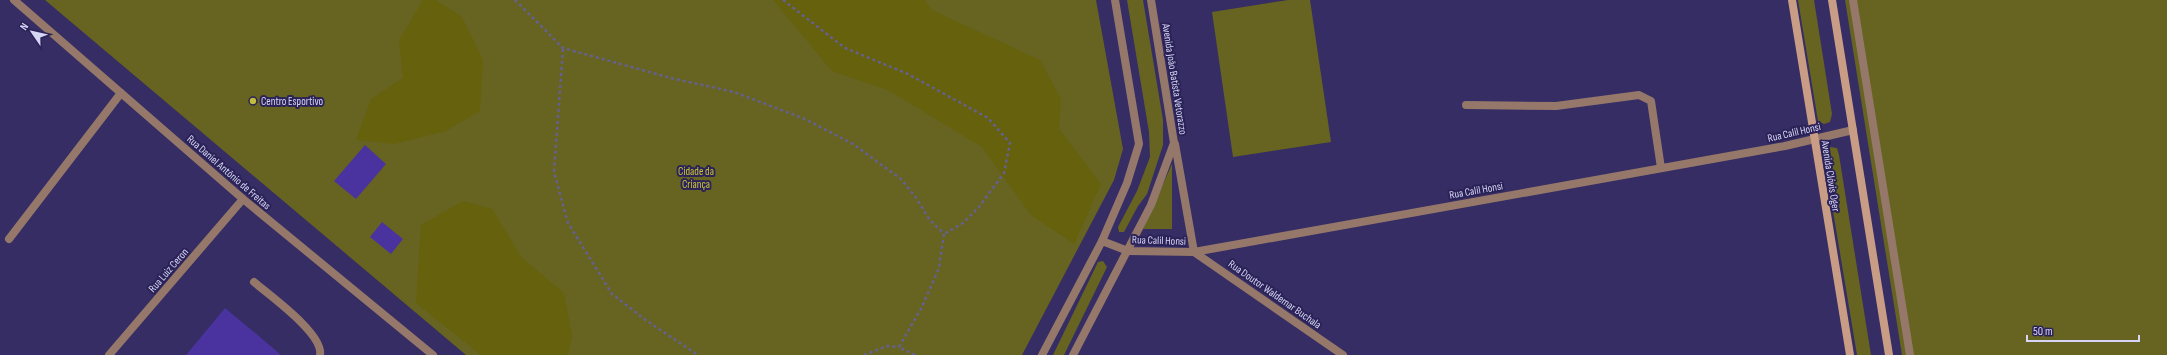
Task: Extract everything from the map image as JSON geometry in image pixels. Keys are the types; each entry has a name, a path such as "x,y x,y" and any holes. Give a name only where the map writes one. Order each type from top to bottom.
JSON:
{"main road":[{"name":"Avenida Clóvis Oger","path":"1792,0 1850,355"},
{"path":"1832,0 1889,355"}],"street":[{"name":"Rua Daniel Antônio de Freitas","path":"14,0 243,199 433,355"},
{"path":"1042,355 1102,241 1127,183 1139,144 1115,0"},
{"name":"Avenida João Batista Vetorazzo","path":"1073,355 1151,205 1174,143 1151,0"},
{"path":"1853,0 1910,355"},
{"path":"9,239 121,93"},
{"path":"1466,105 1556,106 1639,95 1652,101 1661,168"},
{"name":"Rua Calil Honsi","path":"1102,241 1128,251 1194,252 1785,146 1853,130"},
{"path":"1174,143 1194,252"},
{"name":"Rua Luiz Ceron","path":"109,355 243,199"},
{"name":"Rua Doutor Waldemar Buchala","path":"1194,252 1343,355"},
{"path":"254,282 310,330 321,351 320,355"}],"path":[{"path":"515,0 563,48 670,78 734,92 805,119 853,144 901,179 917,199 929,219 944,234"},
{"path":"783,0 845,48 908,74 988,118 1010,143 1004,173 979,207 963,223 944,234 938,268 922,307 899,347"},
{"path":"563,48 554,172 568,223 612,294 647,321 698,355"},
{"path":"864,355 887,346 899,347 915,355"}],"green space":[{"name":"Cidade da Criança","path":"45,0 1096,0 1123,149 1114,180 1022,355 466,355"},
{"path":"1127,0 1143,0 1163,120 1163,145 1147,194 1138,206 1124,232 1119,232 1118,227 1137,191 1150,157 1149,132"},
{"path":"1288,0 1310,0 1331,142 1233,157 1212,12"},
{"path":"1798,0 1814,0 1832,114 1830,122 1824,124 1818,121"},
{"path":"1845,0 2167,0 2167,355 1902,355"},
{"path":"1830,147 1837,148 1839,155 1871,355 1857,355 1824,157 1825,150"},
{"path":"1172,164 1172,229 1143,229"},
{"path":"1103,261 1107,267 1064,355 1053,355 1098,262"}],"shaded area":[{"path":"423,0 436,0 462,17 483,60 480,111 446,131 394,144 356,140 371,99 403,78 399,40"},
{"path":"773,0 924,0 932,10 1040,60 1061,99 1059,129 1101,184 1074,244 1031,215 982,147 888,90 832,71"},
{"path":"463,201 492,209 522,258 564,293 572,336 568,355 481,355 416,303 421,225"}],"building":[{"path":"365,145 386,164 356,199 334,181"},
{"path":"382,222 403,239 391,254 370,237"},
{"path":"225,308 260,337 281,355 186,355"}],"place":[{"name":"Centro Esportivo","path":"253,101"}]}
